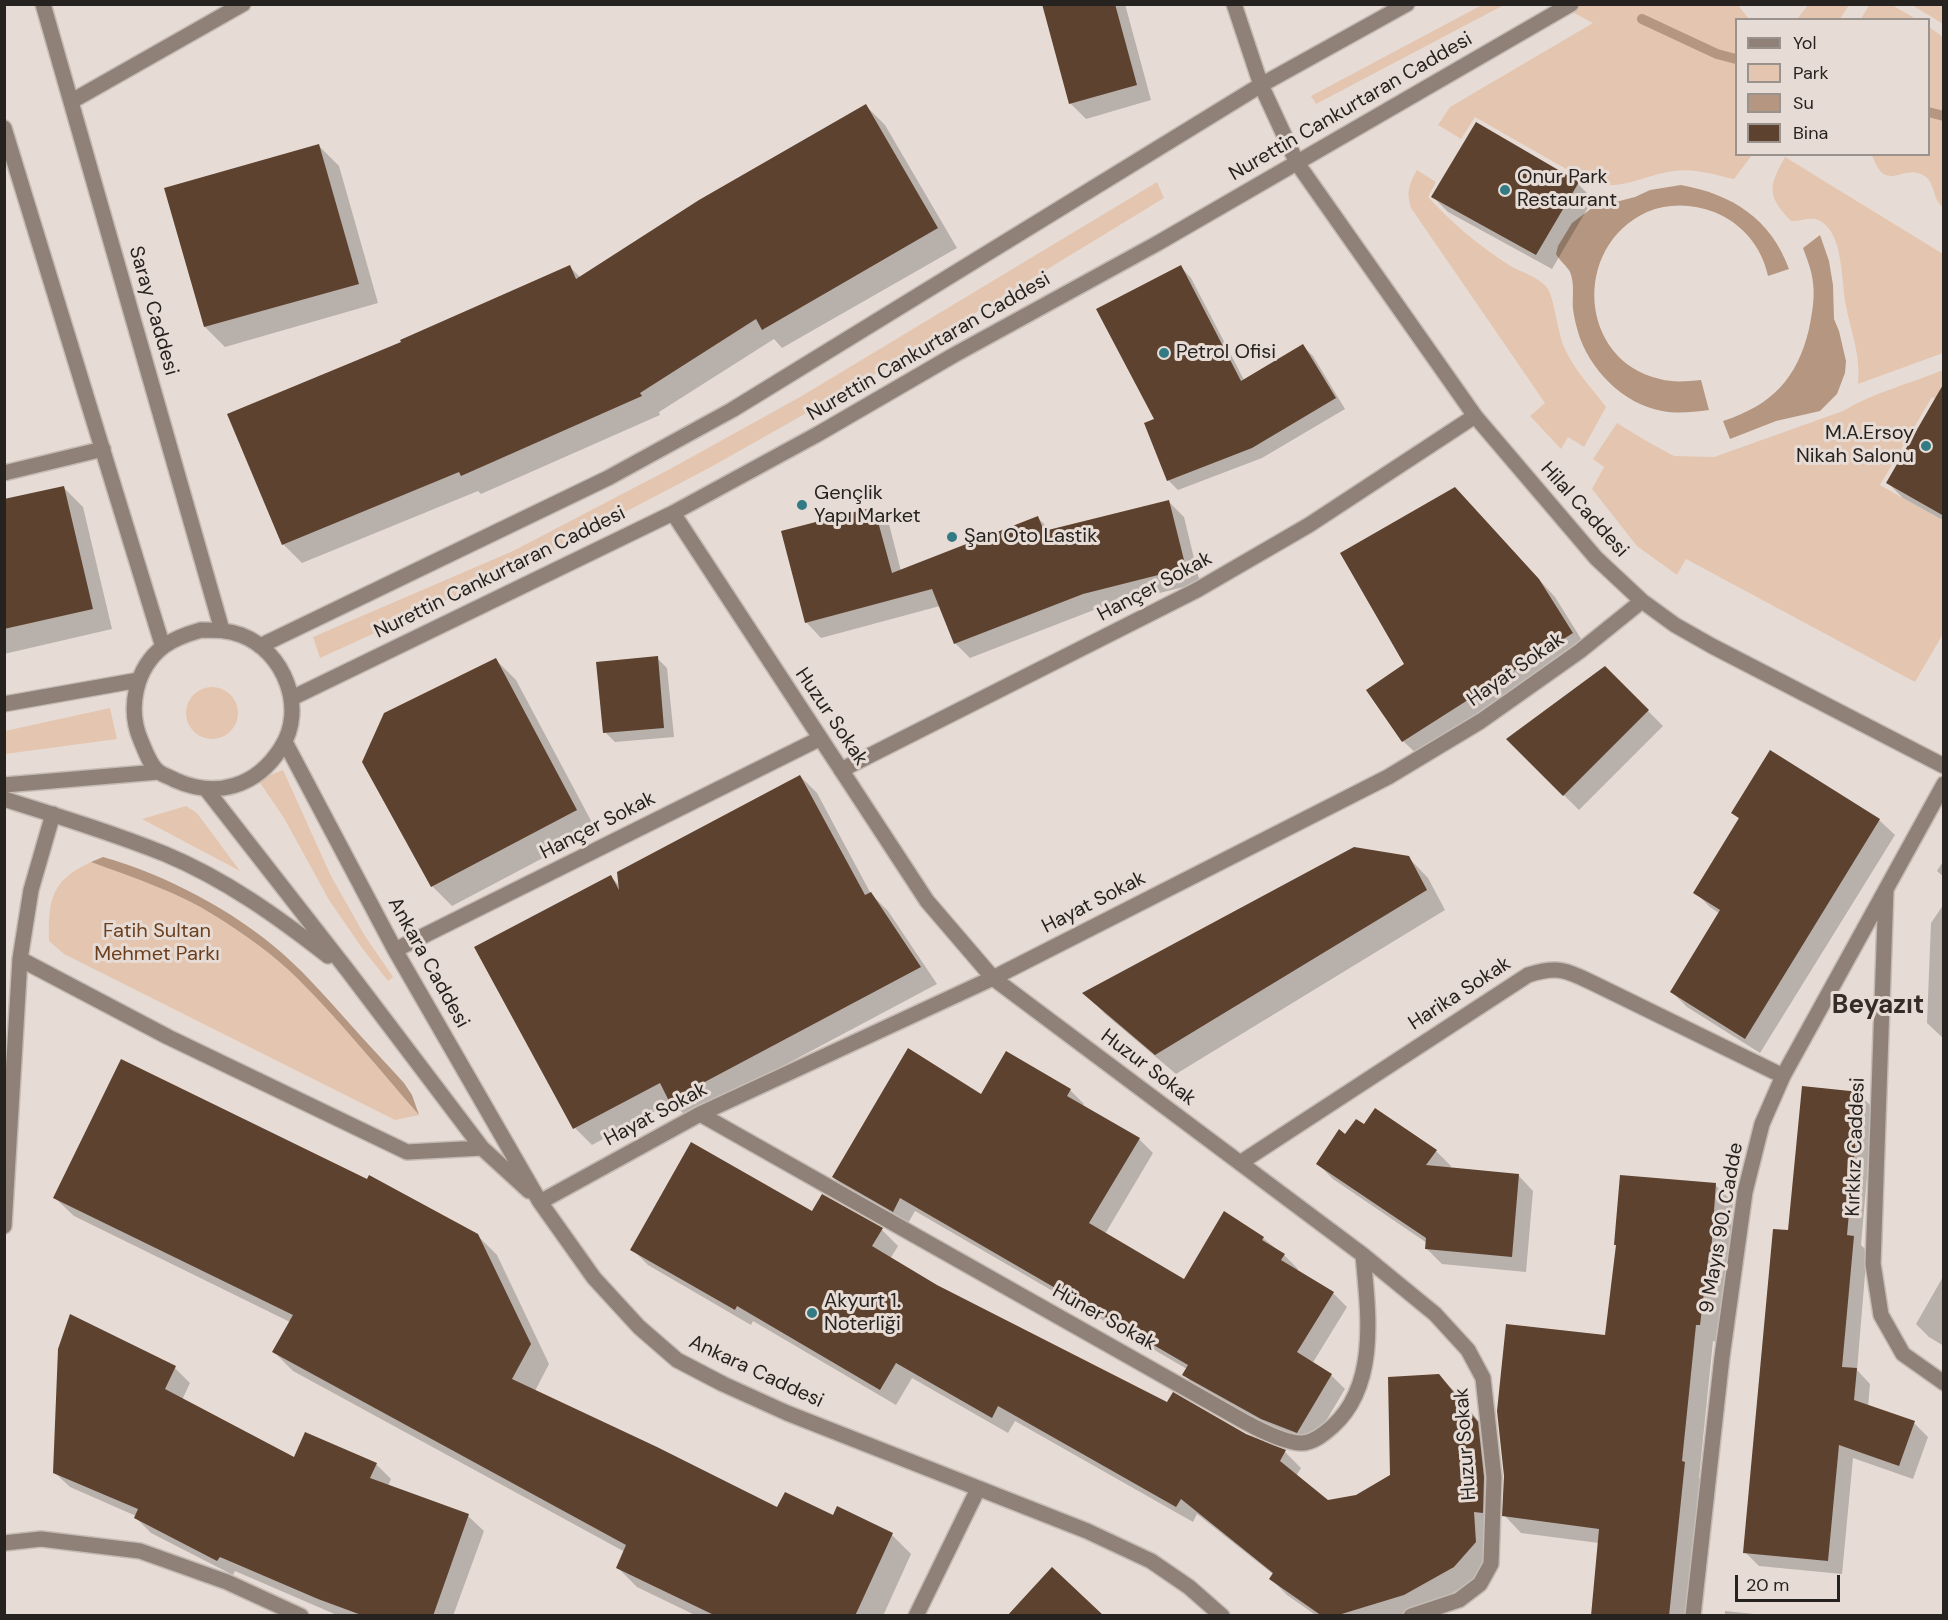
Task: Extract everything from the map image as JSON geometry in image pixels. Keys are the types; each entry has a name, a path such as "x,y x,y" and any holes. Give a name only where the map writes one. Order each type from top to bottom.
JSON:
{"street":[{"name":"Saray Caddesi","path":"43,4 222,630"},
{"path":"72,101 243,4"},
{"name":"Hilal Caddesi","path":"1234,4 1261,85 1297,163 1475,416 1596,558 1642,601 1675,625 1944,766"},
{"name":"Nurettin Cankurtaran Caddesi","path":"260,646 608,478 732,410 1261,85 1407,4"},
{"name":"Nurettin Cankurtaran Caddesi","path":"292,698 672,513 818,434 954,355 1158,243 1571,4"},
{"path":"4,128 163,647"},
{"name":"Hançer Sokak","path":"841,770 1197,590 1309,525 1475,416"},
{"path":"4,472 103,449"},
{"name":"Huzur Sokak","path":"672,513 927,901 993,978 1363,1256 1435,1314 1468,1350 1483,1378 1494,1477 1491,1564 1480,1584 1459,1600 1411,1616"},
{"name":"Hayat Sokak","path":"540,1202 700,1114 993,978 1388,777 1481,721 1580,651 1642,601"},
{"path":"4,785 158,772 182,783 206,789 238,785 257,775 272,763 285,742 292,719 292,698 286,678 275,660 260,646 242,636 222,630 201,630 181,636 163,647 149,662 139,680 133,704 136,728 145,751 158,772"},
{"path":"4,704 139,680"},
{"name":"Hançer Sokak","path":"395,950 819,739"},
{"name":"Ankara Caddesi","path":"285,742 395,950 540,1202 594,1278 639,1327 677,1360 787,1413 1087,1532 1151,1561 1189,1587 1222,1616"},
{"name":"9 Mayıs 90. Cadde","path":"1693,1616 1722,1357 1745,1192 1762,1124 1783,1076 1886,885 1944,784"},
{"name":"Ankara Caddesi","path":"206,789 482,1148 540,1202"},
{"name":"Ankara Caddesi","path":"4,799 53,814 166,855 221,882 281,919 348,971"},
{"path":"4,1227 20,959 31,890 53,814"},
{"name":"Kırkkız Caddesi","path":"1886,885 1874,1264 1881,1315 1903,1354 1944,1383"},
{"path":"20,959 168,1037 407,1152 482,1148"},
{"name":"Harika Sokak","path":"1240,1163 1528,975 1548,969 1569,972 1588,980 1783,1076"},
{"name":"Hüner Sokak","path":"700,1114 1245,1422 1266,1433 1301,1443 1321,1437 1340,1420 1357,1394 1366,1360 1368,1311 1363,1256"},
{"path":"916,1616 978,1489"},
{"path":"4,1543 40,1539 140,1551 227,1582 301,1616"}],"green space":[{"path":"1808,4 1849,5 1841,18 1798,18"},
{"path":"1870,4 1892,5 1914,18 1862,18"},
{"path":"1482,5 1504,5 1316,104 1311,96"},
{"path":"1559,5 1738,5 1748,18 1735,18 1735,156 1751,156 1734,179 1705,172 1682,170 1622,184 1600,185 1589,182 1475,117 1461,139 1438,125 1450,107 1593,23"},
{"path":"1912,5 1943,5 1943,24"},
{"path":"1930,28 1943,37 1943,207 1939,204 1932,185 1926,177 1913,172 1888,176 1877,167 1872,156 1930,156"},
{"path":"1785,157 1943,254 1943,353 1858,384 1857,354 1834,238 1829,229 1818,220 1791,221 1774,198 1775,176"},
{"path":"1417,170 1436,182 1428,197 1456,225 1498,258 1535,278 1548,289 1568,355 1606,407 1584,447 1568,437 1561,449 1530,416 1545,403 1411,208 1409,188"},
{"path":"1157,182 1164,198 879,372 711,467 524,565 320,658 313,637 513,551 670,469 800,397"},
{"path":"1943,370 1943,403 1932,397 1880,485 1943,521 1943,634 1915,682 1686,559 1677,575 1637,546 1592,489 1604,467 1593,459 1617,423 1674,456 1714,457 1843,411 1880,393"},
{"path":"212,687 226,691 234,699 238,713 234,727 226,735 212,739 198,735 190,727 186,713 190,699 198,691"},
{"path":"110,708 117,739 5,754 5,731"},
{"path":"283,770 331,876 365,936 393,977 388,981 329,900 284,818 258,780"},
{"path":"186,806 197,813 240,871 142,819"},
{"name":"Fatih Sultan Mehmet Parkı","path":"91,862 187,900 269,953 329,1011 419,1115 395,1120 64,954 49,941 51,903 60,884 67,876"}],"water":[{"path":"1681,185 1717,195 1747,212 1772,236 1789,269 1768,276 1761,255 1742,229 1714,212 1698,207 1672,206 1655,209 1622,228 1606,250 1596,275 1595,302 1600,327 1613,350 1633,368 1665,380 1701,380 1709,410 1680,413 1662,411 1634,401 1621,393 1599,371 1583,346 1578,332 1573,309 1572,277 1556,254 1558,246 1572,223 1592,208 1635,197 1650,190"},
{"path":"1820,235 1829,261 1833,285 1834,319 1846,361 1845,373 1837,394 1820,411 1776,421 1730,439 1723,421 1755,407 1780,388 1804,347 1812,312 1814,289 1812,274 1803,248"},
{"path":"103,857 151,874 198,896 263,937 312,982 404,1083 412,1095 419,1115 329,1011 269,953 187,900 91,862"}],"building":[{"path":"1042,4 1115,4 1137,85 1069,104"},
{"path":"866,104 938,228 762,330 756,319 640,393 642,396 461,476 459,472 282,545 227,414 401,342 400,340 570,265 576,279 699,200"},
{"name":"Onur Park Restaurant","path":"1476,122 1579,182 1536,255 1431,197"},
{"path":"319,144 359,284 204,327 164,188"},
{"path":"1181,265 1241,381 1303,344 1336,398 1252,448 1167,481 1144,423 1154,419 1096,309"},
{"name":"M.A.Ersoy Nikah Salonu","path":"1944,383 1944,516 1886,483"},
{"path":"64,486 93,609 4,629 4,499"},
{"path":"1455,487 1539,579 1573,633 1402,742 1366,690 1404,664 1340,553"},
{"path":"1169,500 1186,568 1083,594 954,644 932,589 805,623 781,531 874,507 892,573 1038,516 1044,531"},
{"path":"658,656 664,728 603,733 596,662"},
{"path":"496,658 577,810 431,887 362,762 384,713"},
{"path":"1605,666 1649,710 1563,796 1506,739"},
{"path":"1770,750 1880,819 1745,1039 1670,992 1720,910 1693,893 1739,818 1731,813"},
{"path":"800,775 865,895 871,892 921,967 669,1101 660,1083 573,1129 474,947 611,875 619,890 617,872"},
{"path":"1354,847 1409,856 1427,890 1155,1055 1082,993"},
{"path":"908,1048 981,1094 1006,1051 1071,1089 1067,1096 1140,1138 1089,1223 1184,1279 1224,1211 1264,1237 1262,1240 1285,1254 1281,1260 1334,1292 1297,1352 1332,1374 1297,1433 1261,1419 1182,1375 1188,1365 900,1198 893,1212 832,1177"},
{"path":"121,1059 367,1179 369,1175 478,1234 531,1344 512,1379 657,1447 777,1507 785,1492 833,1515 837,1506 893,1533 855,1616 716,1616 616,1568 626,1545 272,1352 293,1315 53,1198"},
{"path":"1802,1086 1860,1092 1847,1235 1854,1236 1842,1367 1857,1368 1854,1400 1915,1421 1899,1466 1839,1445 1828,1561 1743,1553 1773,1229 1788,1230"},
{"path":"1375,1108 1437,1150 1426,1165 1519,1174 1512,1257 1425,1249 1426,1238 1316,1164 1339,1129 1345,1134 1356,1119 1364,1124"},
{"path":"691,1142 812,1211 822,1194 883,1228 872,1246 937,1285 1167,1402 1173,1392 1246,1434 1286,1450 1280,1461 1328,1500 1356,1495 1390,1475 1388,1377 1439,1374 1478,1422 1484,1477 1483,1513 1474,1512 1476,1542 1454,1567 1404,1595 1335,1616 1322,1616 1269,1579 1273,1573 1181,1499 1176,1507 998,1406 992,1418 896,1363 880,1390 737,1306 735,1310 630,1250"},
{"path":"1620,1175 1716,1183 1711,1253 1709,1252 1700,1325 1696,1325 1669,1616 1591,1616 1599,1529 1502,1516 1504,1476 1497,1411 1506,1324 1605,1335 1616,1245 1614,1245"},
{"path":"70,1314 176,1366 165,1389 294,1457 305,1432 377,1463 370,1478 469,1514 433,1616 364,1616 220,1557 217,1561 134,1518 138,1509 53,1473 58,1349"},
{"path":"1052,1567 1104,1616 1007,1616"}],"waterway":[{"path":"1642,19 1717,54 1735,59"},
{"path":"1930,112 1944,116"}],"place":[{"name":"Onur Park Restaurant","path":"1505,190"},
{"name":"Petrol Ofisi","path":"1164,353"},
{"name":"M.A.Ersoy Nikah Salonu","path":"1926,446"},
{"name":"Gençlik Yapı Market","path":"802,505"},
{"name":"Şan Oto Lastik","path":"952,537"},
{"name":"Akyurt 1. Noterliği","path":"812,1313"}],"district":[{"name":"Beyazıt","path":"1878,1006"}]}
